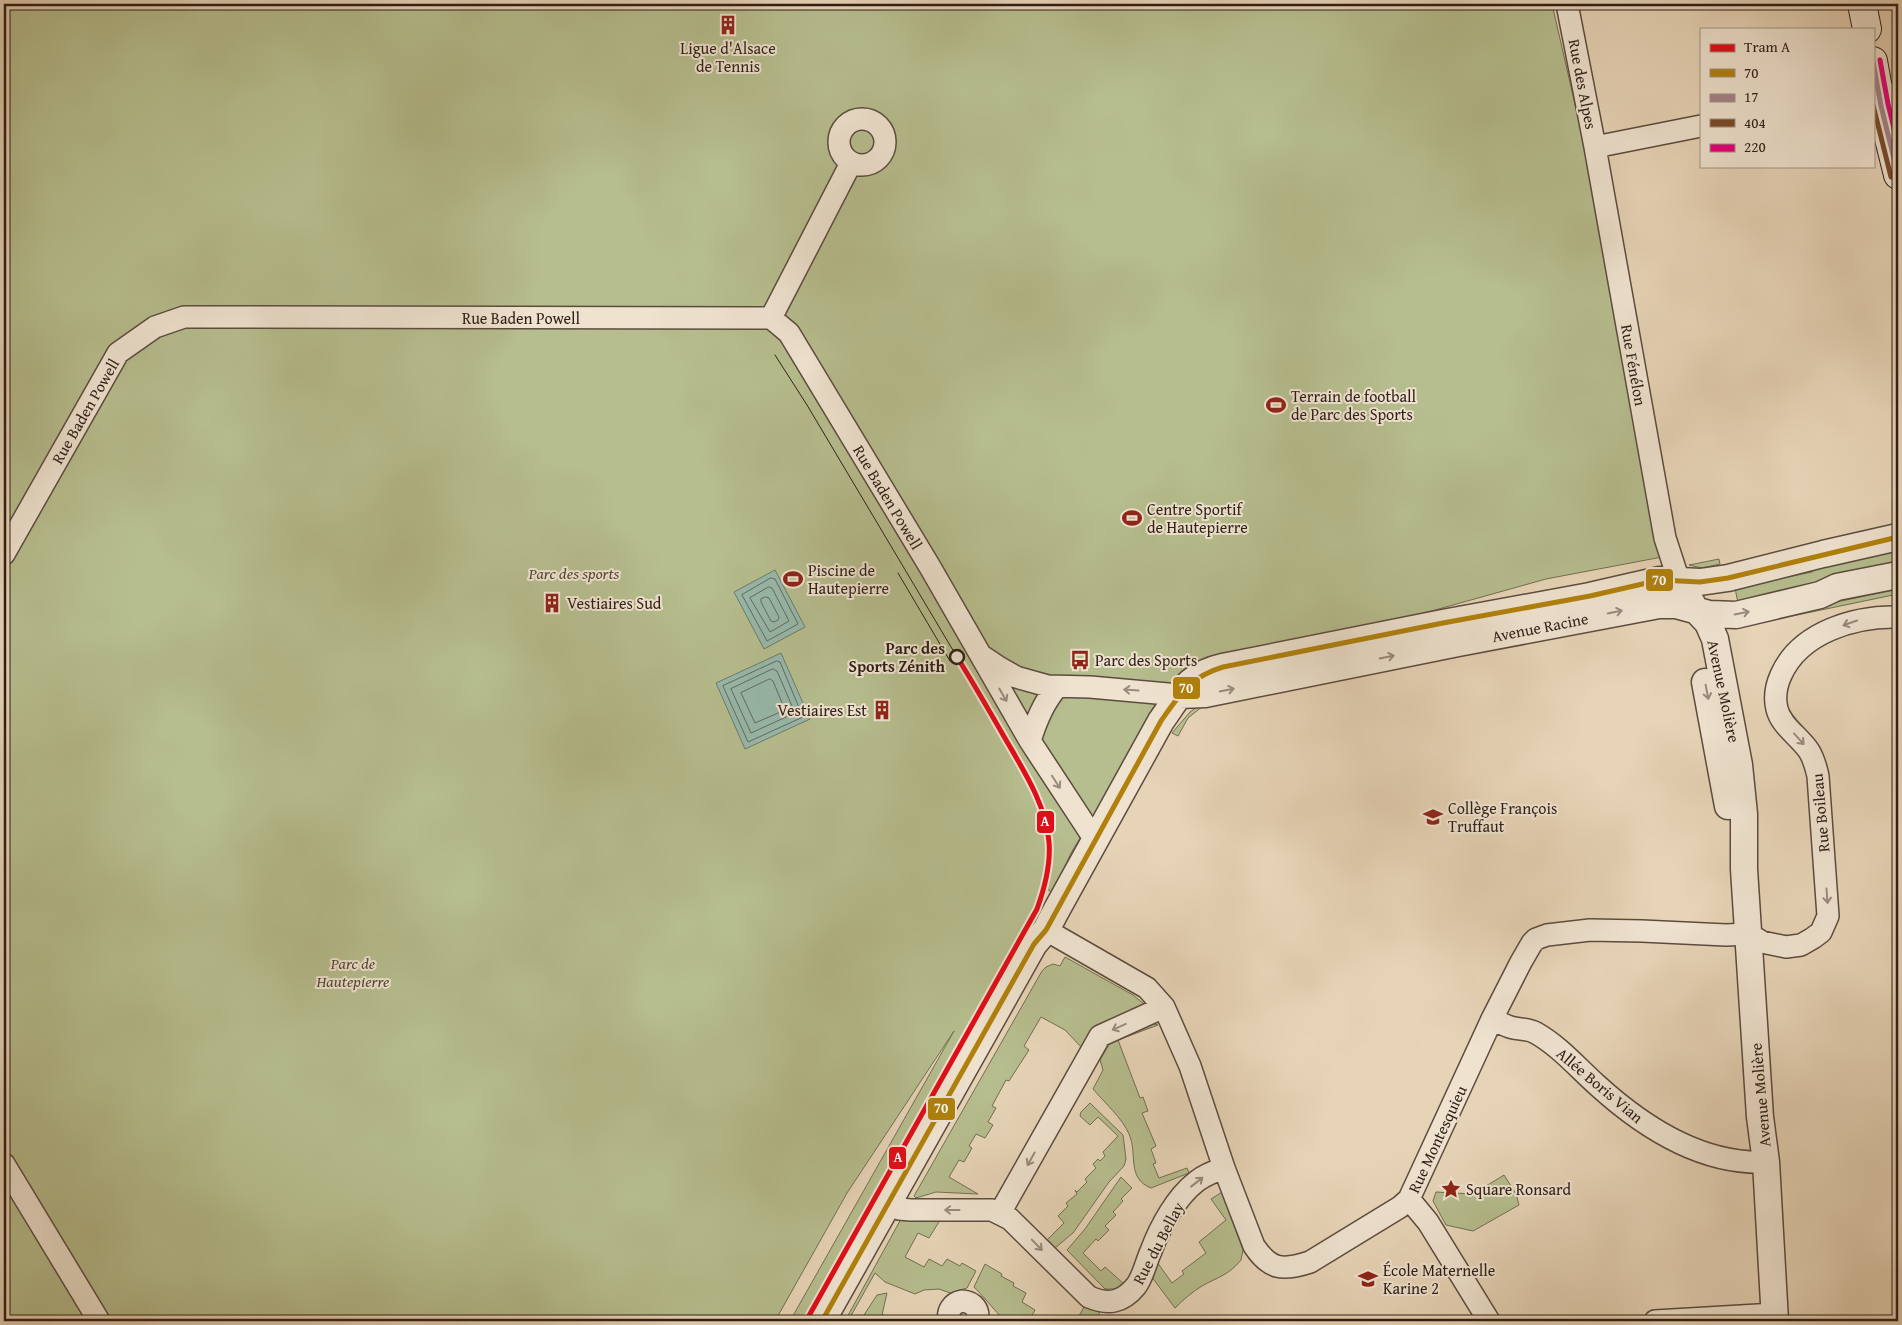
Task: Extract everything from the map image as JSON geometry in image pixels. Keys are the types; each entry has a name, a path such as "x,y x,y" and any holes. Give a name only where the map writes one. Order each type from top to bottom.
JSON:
{"main road":[{"path":"1862,4 1867,28"},
{"path":"1874,64 1884,94 1898,175"}],"street":[{"name":"Rue des Alpes","path":"1567,4 1595,147 1700,126"},
{"name":"Rue Fénélon","path":"1595,147 1665,538 1679,581"},
{"path":"771,318 851,163"},
{"name":"Rue Baden Powell","path":"4,554 118,353 155,327 184,317 771,318 789,333 930,566 1030,741 1095,840"},
{"name":"Avenue Racine","path":"822,1321 1034,944 1046,930 1161,721 1179,695 1198,675 1223,667 1590,596 1660,580 1700,582 1728,578 1823,554 1898,538"},
{"name":"Avenue Racine","path":"1179,695 1205,694 1635,608 1665,604 1709,614 1736,615 1820,595 1837,587 1898,576"},
{"name":"Avenue Molière","path":"1679,581 1695,610 1708,623 1715,639 1739,765 1744,814 1744,869 1760,1117 1766,1162 1775,1317"},
{"name":"Rue Boileau","path":"1749,934 1762,942 1786,947 1801,945 1820,932 1828,916 1818,776 1815,762 1808,750 1782,720 1777,710 1776,690 1784,668 1803,646 1828,631 1861,619 1898,616"},
{"name":"Rue Baden Powell","path":"978,653 1016,677 1034,683 1057,687 1090,687 1179,695"},
{"path":"1030,741 1044,706 1057,687"},
{"name":"Rue Montesquieu","path":"1046,930 1147,988 1164,1007 1190,1066 1224,1168 1254,1246 1260,1256 1269,1264 1280,1267 1294,1267 1310,1262 1400,1207 1409,1199 1492,1019 1532,943 1536,939 1547,935 1590,930 1726,936 1749,934"},
{"path":"1000,1213 1100,1036 1164,1007"},
{"name":"Allée Boris Vian","path":"1492,1019 1511,1027 1535,1033 1559,1050 1617,1103 1658,1132 1677,1142 1696,1150 1742,1161 1751,1163 1766,1162"},
{"path":"4,1164 99,1321"},
{"name":"Rue du Bellay","path":"888,1204 899,1209 992,1210 1000,1213 1010,1218 1089,1298 1102,1302 1113,1302 1129,1294 1138,1284 1152,1247 1171,1212 1189,1189 1209,1173 1224,1168"},
{"path":"1409,1199 1428,1222 1489,1321"},
{"path":"949,1321 948,1314 952,1306 962,1301 970,1303 976,1308 977,1321"},
{"path":"1655,1321 1775,1317"}],"green space":[{"name":"Parc des sports","path":"4,4 1210,4 1216,7 1217,4 1552,4 1585,148 1662,557 1546,579 1174,683 1071,853 1053,893 1047,889 1036,907 1044,911 810,1321 790,1321 954,1031 847,1193 775,1321 4,1321"},
{"path":"1898,547 1898,562 1833,575 1818,587 1738,603 1735,588 1812,572 1829,560"},
{"path":"1719,559 1720,564 1702,568 1689,565"},
{"path":"1898,589 1898,594 1744,626 1742,622"},
{"path":"1201,704 1203,706 1188,718 1178,736 1172,733 1190,712"},
{"path":"1065,957 1133,995 1148,1007 1083,1049 1065,1030 1041,1017 1024,1046 1029,1050 1009,1081 1006,1080 992,1106 996,1108 988,1122 993,1125 985,1138 976,1134 969,1146 972,1148 964,1162 959,1160 949,1177 978,1194 936,1192 916,1198 914,1196 1042,971 1053,964 1060,966"},
{"path":"1158,1025 1118,1040 1140,1098 1143,1097 1148,1111 1142,1113 1156,1146 1151,1149 1156,1163 1153,1164 1159,1178 1187,1168 1189,1173 1151,1188 1143,1184 1135,1172 1132,1142 1126,1128 1093,1089 1103,1070 1100,1060 1110,1043 1145,1026"},
{"path":"1090,1103 1123,1135 1126,1159 1124,1166 1109,1182 1073,1233 1055,1248 1047,1240 1064,1223 1058,1216 1068,1206 1066,1203 1077,1194 1075,1190 1077,1192 1087,1182 1085,1179 1096,1168 1093,1164 1105,1156 1103,1152 1118,1136 1098,1117 1090,1125 1080,1116 1081,1112"},
{"path":"1504,1175 1516,1194 1519,1205 1473,1231 1446,1225 1433,1201 1436,1192 1473,1194"},
{"path":"1121,1177 1132,1188 1121,1199 1123,1201 1113,1212 1116,1215 1105,1226 1109,1230 1098,1241 1096,1239 1083,1253 1101,1271 1105,1267 1124,1284 1116,1289 1105,1289 1067,1250 1085,1229"},
{"path":"1222,1192 1243,1250 1241,1260 1228,1272 1202,1286 1175,1308 1151,1276 1157,1262 1172,1283 1184,1274 1182,1271 1206,1253 1199,1242 1226,1220 1211,1199"},
{"path":"942,1217 929,1238 918,1233 905,1257 924,1267 929,1259 942,1266 947,1259 960,1266 962,1263 976,1271 967,1288 950,1293 939,1289 924,1290 915,1294 885,1282 875,1273 848,1321 845,1321 901,1219 904,1221 915,1218"},
{"path":"985,1264 1014,1283 1013,1286 1026,1293 1022,1302 1035,1310 1031,1317 1038,1321 1005,1321 1001,1317 974,1287"},
{"path":"887,1293 882,1315 893,1318 892,1321 860,1321 877,1295"},
{"path":"1087,1302 1101,1309 1096,1321 1076,1321"}],"water":[{"path":"775,570 805,627 764,649 734,592"},
{"path":"781,653 810,719 745,749 716,683"}],"tram line":[{"path":"775,355 807,405 957,657"},
{"path":"898,573 950,661"},
{"name":"A","path":"806,1321 1037,909 1047,876 1049,842 1044,815 1039,802 1020,764 957,657"}],"transit line":[{"name":"220","path":"1880,60 1898,145"},
{"name":"17","path":"1874,68 1881,106 1898,175"},
{"name":"404","path":"1874,109 1891,177"},
{"name":"70","path":"822,1321 1034,944 1046,930 1161,721 1180,695 1194,681 1223,667 1590,596 1660,580 1700,582 1728,578 1898,537"}],"place":[{"name":"Ligue d'Alsace de Tennis","path":"728,25"},
{"name":"Terrain de football de Parc des Sports","path":"1276,405"},
{"name":"Centre Sportif de Hautepierre","path":"1132,518"},
{"name":"Piscine de Hautepierre","path":"793,579"},
{"name":"Vestiaires Sud","path":"552,603"},
{"name":"Parc des Sports Zénith","path":"957,657"},
{"name":"Parc des Sports","path":"1080,660"},
{"name":"Vestiaires Est","path":"882,710"},
{"name":"Collège François Truffaut","path":"1433,817"},
{"name":"Square Ronsard","path":"1451,1189"},
{"name":"École Maternelle Karine 2","path":"1368,1279"}],"park label":[{"name":"Parc de Hautepierre","path":"353,972"}]}
